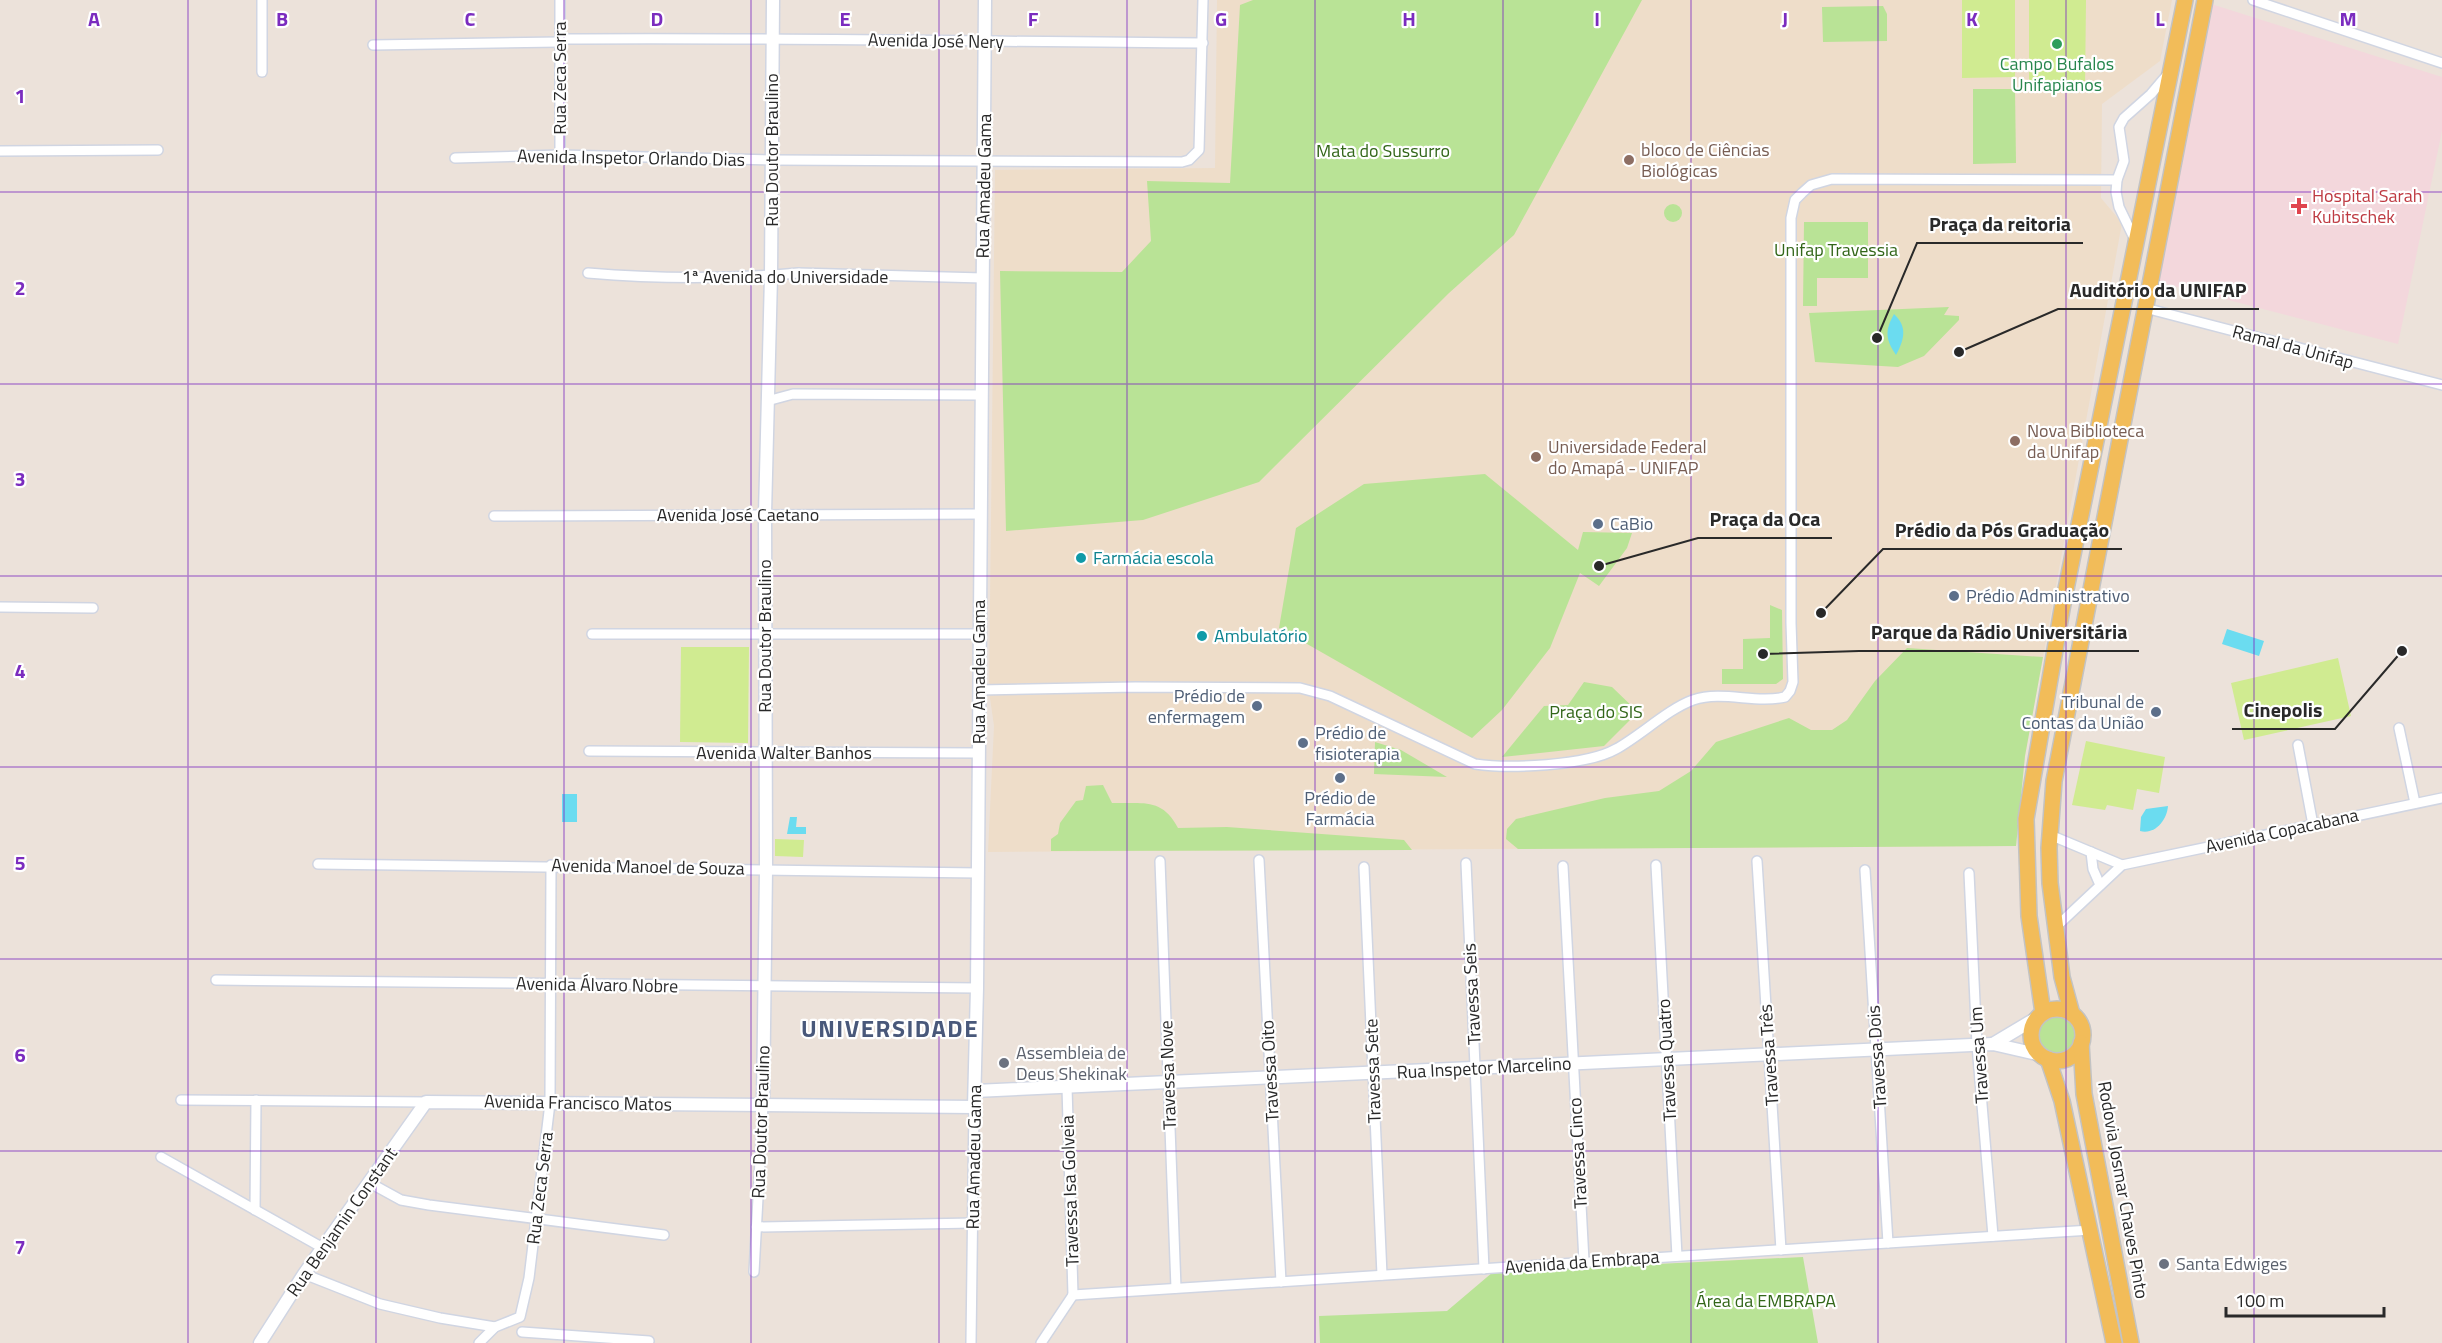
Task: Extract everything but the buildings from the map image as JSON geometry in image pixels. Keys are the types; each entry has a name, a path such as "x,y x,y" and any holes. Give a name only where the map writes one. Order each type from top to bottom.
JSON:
{"main road":[{"name":"Rodovia Josmar Chaves Pinto","path":"2114,1343 2062,1101 2045,1057 2034,1047 2031,1037 2032,1026 2040,1015 2029,916 2026,819 2062,609 2185,0"},
{"name":"Rodovia Josmar Chaves Pinto","path":"2131,1343 2084,1094 2081,1027 2072,1014 2062,977 2050,882 2050,836 2054,781 2205,0"},
{"path":"2040,1015 2057,1009 2072,1014"},
{"path":"2045,1057 2060,1060 2070,1056 2081,1042"}],"street":[{"path":"262,0 262,72"},
{"name":"Rua Zeca Serra","path":"560,0 560,155"},
{"name":"Rua Doutor Braulino","path":"754,1272 763,1105 766,869 765,514 773,160 772,0"},
{"name":"Rua Amadeu Gama","path":"970,1343 977,988 978,634 985,0"},
{"path":"1203,0 1203,43"},
{"path":"2253,0 2442,63"},
{"name":"Avenida José Nery","path":"373,45 772,38 1203,43"},
{"name":"Avenida Inspetor Orlando Dias","path":"455,158 560,155 773,160 1182,162 1189,160 1199,150 1203,43"},
{"path":"2137,243 2119,207 2116,192 2117,180 2124,161 2119,127 2124,118 2151,94 2171,70"},
{"path":"0,151 158,150"},
{"path":"979,690 1158,687 1300,688 1330,696 1475,764 1490,766 1533,765 1606,754 1694,700 1712,696 1785,697 1790,692 1793,682 1790,303 1791,218 1796,200 1811,185 1832,179 2117,180"},
{"name":"1ª Avenida do Universidade","path":"588,273 658,278 771,276 798,273 983,278"},
{"name":"Ramal da Unifap","path":"2145,308 2442,385"},
{"path":"767,401 793,394 981,395"},
{"name":"Avenida José Caetano","path":"494,516 981,514"},
{"path":"0,607 93,608"},
{"path":"591,634 978,634"},
{"path":"2399,728 2415,803"},
{"path":"2298,745 2313,825"},
{"name":"Avenida Walter Banhos","path":"589,751 766,754 978,753"},
{"name":"Avenida Copacabana","path":"2122,865 2442,798"},
{"path":"2050,836 2122,865 2057,926"},
{"path":"2091,852 2093,869 2100,885"},
{"name":"Travessa Oito","path":"1259,860 1281,1282"},
{"name":"Travessa Nove","path":"1160,861 1176,1288"},
{"name":"Travessa Três","path":"1757,861 1781,1250"},
{"name":"Travessa Seis","path":"1466,863 1484,1269"},
{"name":"Avenida Manoel de Souza","path":"318,864 551,865 978,873"},
{"name":"Rua Zeca Serra","path":"520,1317 529,1278 550,1103 551,865"},
{"name":"Travessa Quatro","path":"1656,865 1677,1256"},
{"name":"Travessa Cinco","path":"1563,866 1584,1261"},
{"name":"Travessa Sete","path":"1364,867 1382,1275"},
{"name":"Travessa Dois","path":"1865,870 1888,1243"},
{"name":"Travessa Um","path":"1969,873 1977,1045 1993,1236"},
{"name":"Avenida Álvaro Nobre","path":"216,980 977,988"},
{"name":"Rua Inspetor Marcelino","path":"1993,1044 2040,1015"},
{"name":"Rua Inspetor Marcelino","path":"975,1091 1993,1044 2045,1057"},
{"name":"Travessa Isa Golveia","path":"1067,1087 1073,1295"},
{"name":"Avenida Francisco Matos","path":"181,1100 974,1107"},
{"path":"255,1210 256,1100"},
{"name":"Rua Benjamin Constant","path":"262,1342 304,1274 426,1102"},
{"path":"161,1157 323,1248"},
{"path":"370,1183 408,1201 664,1235"},
{"path":"756,1227 973,1223"},
{"name":"Avenida da Embrapa","path":"1073,1295 2091,1230"},
{"path":"304,1274 380,1304 440,1318 495,1327"},
{"path":"1041,1343 1073,1295"},
{"path":"479,1343 495,1327 520,1317 523,1343"},
{"path":"522,1332 649,1341"}],"shaded area":[{"name":"Universidade Federal do Amapá - UNIFAP","path":"1217,0 2172,0 2160,61 2102,104 2101,198 2122,223 2025,756 2016,846 988,852 994,726 989,691 995,170 1215,168"},
{"name":"Hospital Sarah Kubitschek","path":"2208,3 2442,77 2442,131 2398,344 2159,282"}],"green space":[{"name":"Mata do Sussurro","path":"1253,0 1642,0 1514,235 1449,293 1259,482 1143,520 1006,531 1000,271 1122,272 1151,241 1147,181 1230,183 1240,5"},
{"path":"1962,0 2015,0 2015,77 1962,78"},
{"name":"Campo Bufalos Unifapianos","path":"2029,0 2086,0 2085,89 2029,89"},
{"path":"1883,6 1887,14 1887,41 1823,42 1822,7"},
{"path":"1973,89 2015,89 2016,163 1973,164"},
{"path":"1673,204 1679,207 1682,213 1679,219 1673,222 1667,219 1664,213 1667,207"},
{"name":"Unifap Travessia","path":"1804,222 1868,222 1868,278 1817,278 1817,306 1803,306"},
{"path":"1949,307 1944,315 1959,316 1959,320 1924,356 1898,367 1815,362 1809,313"},
{"path":"1485,474 1578,550 1583,532 1632,533 1627,548 1599,586 1580,573 1550,648 1502,710 1472,738 1279,628 1296,528 1364,484"},
{"path":"1770,605 1782,610 1783,679 1776,684 1722,684 1722,669 1743,669 1743,639 1770,638"},
{"path":"681,647 749,647 748,743 680,742"},
{"path":"1907,648 2043,657 2025,756 2016,846 1518,849 1506,839 1507,829 1516,819 1605,798 1659,791 1691,771 1716,742 1789,718 1811,730 1832,730 1847,720 1875,681"},
{"path":"2338,658 2351,716 2244,740 2231,683"},
{"name":"Praça do SIS","path":"1584,682 1612,687 1638,712 1604,746 1502,757 1544,706 1568,705"},
{"path":"2086,741 2165,757 2159,793 2137,789 2133,810 2107,805 2105,810 2072,805"},
{"path":"1375,742 1401,750 1447,777 1374,774"},
{"path":"1103,785 1112,803 1142,803 1158,807 1172,818 1178,828 1227,827 1404,840 1412,850 1051,851 1051,839 1058,834 1060,823 1076,801 1083,800 1086,786"},
{"path":"775,839 804,840 803,857 775,856"},
{"path":"2057,1014 2072,1020 2078,1035 2072,1050 2057,1056 2042,1050 2036,1035 2042,1020"},
{"name":"Área da EMBRAPA","path":"1803,1257 1818,1343 1320,1343 1319,1316 1447,1311 1493,1272"}],"water":[{"path":"1894,314 1903,329 1901,344 1896,355 1888,334"},
{"path":"2227,629 2264,641 2259,656 2222,644"},
{"path":"562,794 577,794 577,822 562,822"},
{"path":"2168,806 2163,821 2155,829 2140,831 2141,817 2146,809"},
{"path":"790,817 797,817 796,827 806,827 806,834 787,834"}],"place":[{"name":"Campo Bufalos Unifapianos","path":"2057,44"},
{"name":"bloco de Ciências Biológicas","path":"1629,160"},
{"name":"Hospital Sarah Kubitschek","path":"2299,206"},
{"name":"Praça da reitoria","path":"1877,338"},
{"name":"Auditório da UNIFAP","path":"1959,352"},
{"name":"Nova Biblioteca da Unifap","path":"2015,441"},
{"name":"Universidade Federal do Amapá - UNIFAP","path":"1536,457"},
{"name":"CaBio","path":"1598,524"},
{"name":"Farmácia escola","path":"1081,558"},
{"name":"Praça da Oca","path":"1599,566"},
{"name":"Prédio Administrativo","path":"1954,596"},
{"name":"Prédio da Pós Graduação","path":"1821,613"},
{"name":"Ambulatório","path":"1202,636"},
{"name":"Cinepolis","path":"2402,651"},
{"name":"Parque da Rádio Universitária","path":"1763,654"},
{"name":"Prédio de enfermagem","path":"1257,706"},
{"name":"Tribunal de Contas da União","path":"2156,712"},
{"name":"Prédio de fisioterapia","path":"1303,743"},
{"name":"Prédio de Farmácia","path":"1340,778"},
{"name":"Assembleia de Deus Shekinak","path":"1004,1063"},
{"name":"Santa Edwiges","path":"2164,1264"}],"district":[{"name":"UNIVERSIDADE","path":"890,1029"}]}
